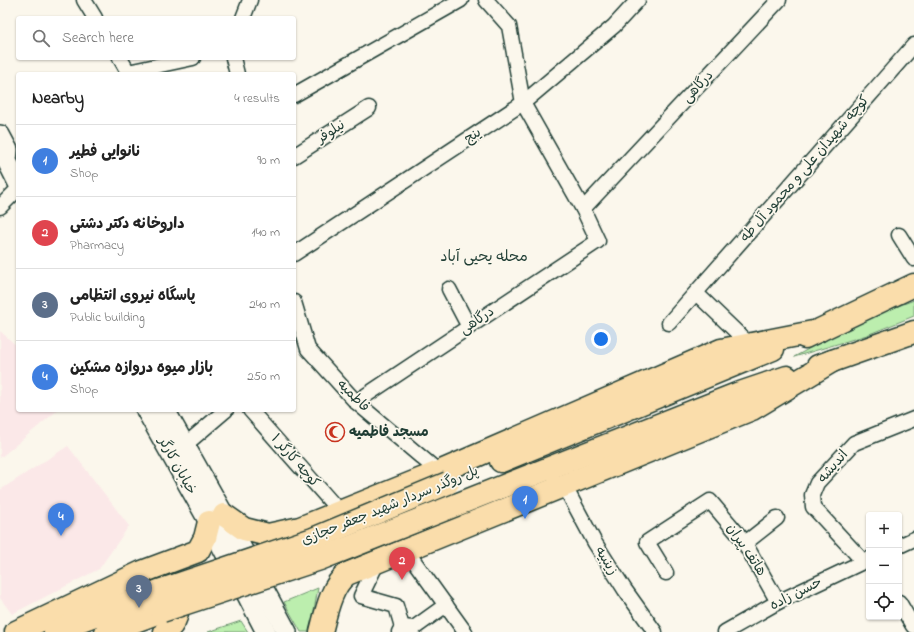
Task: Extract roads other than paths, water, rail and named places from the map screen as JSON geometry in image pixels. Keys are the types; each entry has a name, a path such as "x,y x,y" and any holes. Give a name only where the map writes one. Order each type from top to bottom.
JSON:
{"main road":[{"path":"9,146 7,161 16,179"},
{"path":"217,518 244,529 268,535 300,528 340,512 444,477 721,350 818,332 914,285"},
{"name":"پل روگذر سردار شهید جعفر حجازی","path":"55,632 79,621 162,611 444,477 818,332"},
{"path":"321,632 332,597 339,582 347,574 752,409 832,361 914,332"},
{"name":"پل روگذر سردار شهید جعفر حجازی","path":"106,632 162,611 320,559 737,394 832,361"},
{"name":"خیابان کارگر","path":"147,412 217,518"},
{"name":"خیابان کارگر","path":"165,412 185,445 217,518"},
{"path":"444,477 440,490 446,505 463,526"},
{"path":"16,632 142,572 198,551 217,518"},
{"path":"217,518 266,632"},
{"path":"217,518 286,632"},
{"path":"142,572 154,573 164,578 172,586 177,596 178,607 176,618 170,628 162,611"}],"street":[{"path":"84,0 94,16"},
{"path":"245,16 250,0"},
{"path":"296,94 461,0"},
{"path":"486,0 509,26 523,103 583,209"},
{"name":"ینج","path":"296,253 523,103 614,26 638,0"},
{"name":"درگاهی","path":"356,402 598,241 583,209 779,0"},
{"name":"کوچه شهیدان علی و محمود آل طه","path":"669,323 914,45"},
{"path":"121,60 127,72"},
{"path":"132,72 184,60"},
{"path":"234,60 236,72"},
{"name":"نیلوفر","path":"296,155 369,108"},
{"path":"0,207 16,191"},
{"path":"899,235 914,259"},
{"path":"450,289 469,327"},
{"path":"696,293 749,344"},
{"name":"فاطمیه","path":"296,309 308,349 356,402 444,477"},
{"path":"185,445 224,412"},
{"name":"کوچه کارگر ۱","path":"252,412 340,512"},
{"name":"اندیشه","path":"866,560 813,507 812,495 817,483 854,444 914,419"},
{"name":"زینبیه","path":"564,485 595,543 625,590 655,632"},
{"name":"هاتف پیران","path":"666,573 647,542 710,501 744,544 778,602"},
{"path":"744,544 777,518"},
{"path":"902,545 914,539"},
{"path":"406,550 465,632"},
{"name":"حسن زاده","path":"725,632 778,602 866,560"},
{"path":"378,561 362,596 396,606 400,629 414,628 446,605"},
{"path":"902,607 913,626"}],"place":[{"name":"مسجد فاطمیه","path":"335,432"},
{"name":"نانوایی فطیر","path":"525,519"},
{"name":"بازار میوه دروازه مشکین","path":"61,536"},
{"name":"داروخانه دکتر دشتی","path":"402,580"},
{"name":"پاسگاه نیروی انتظامی","path":"139,608"}],"district":[{"name":"محله یحیی آباد","path":"484,257"}]}
